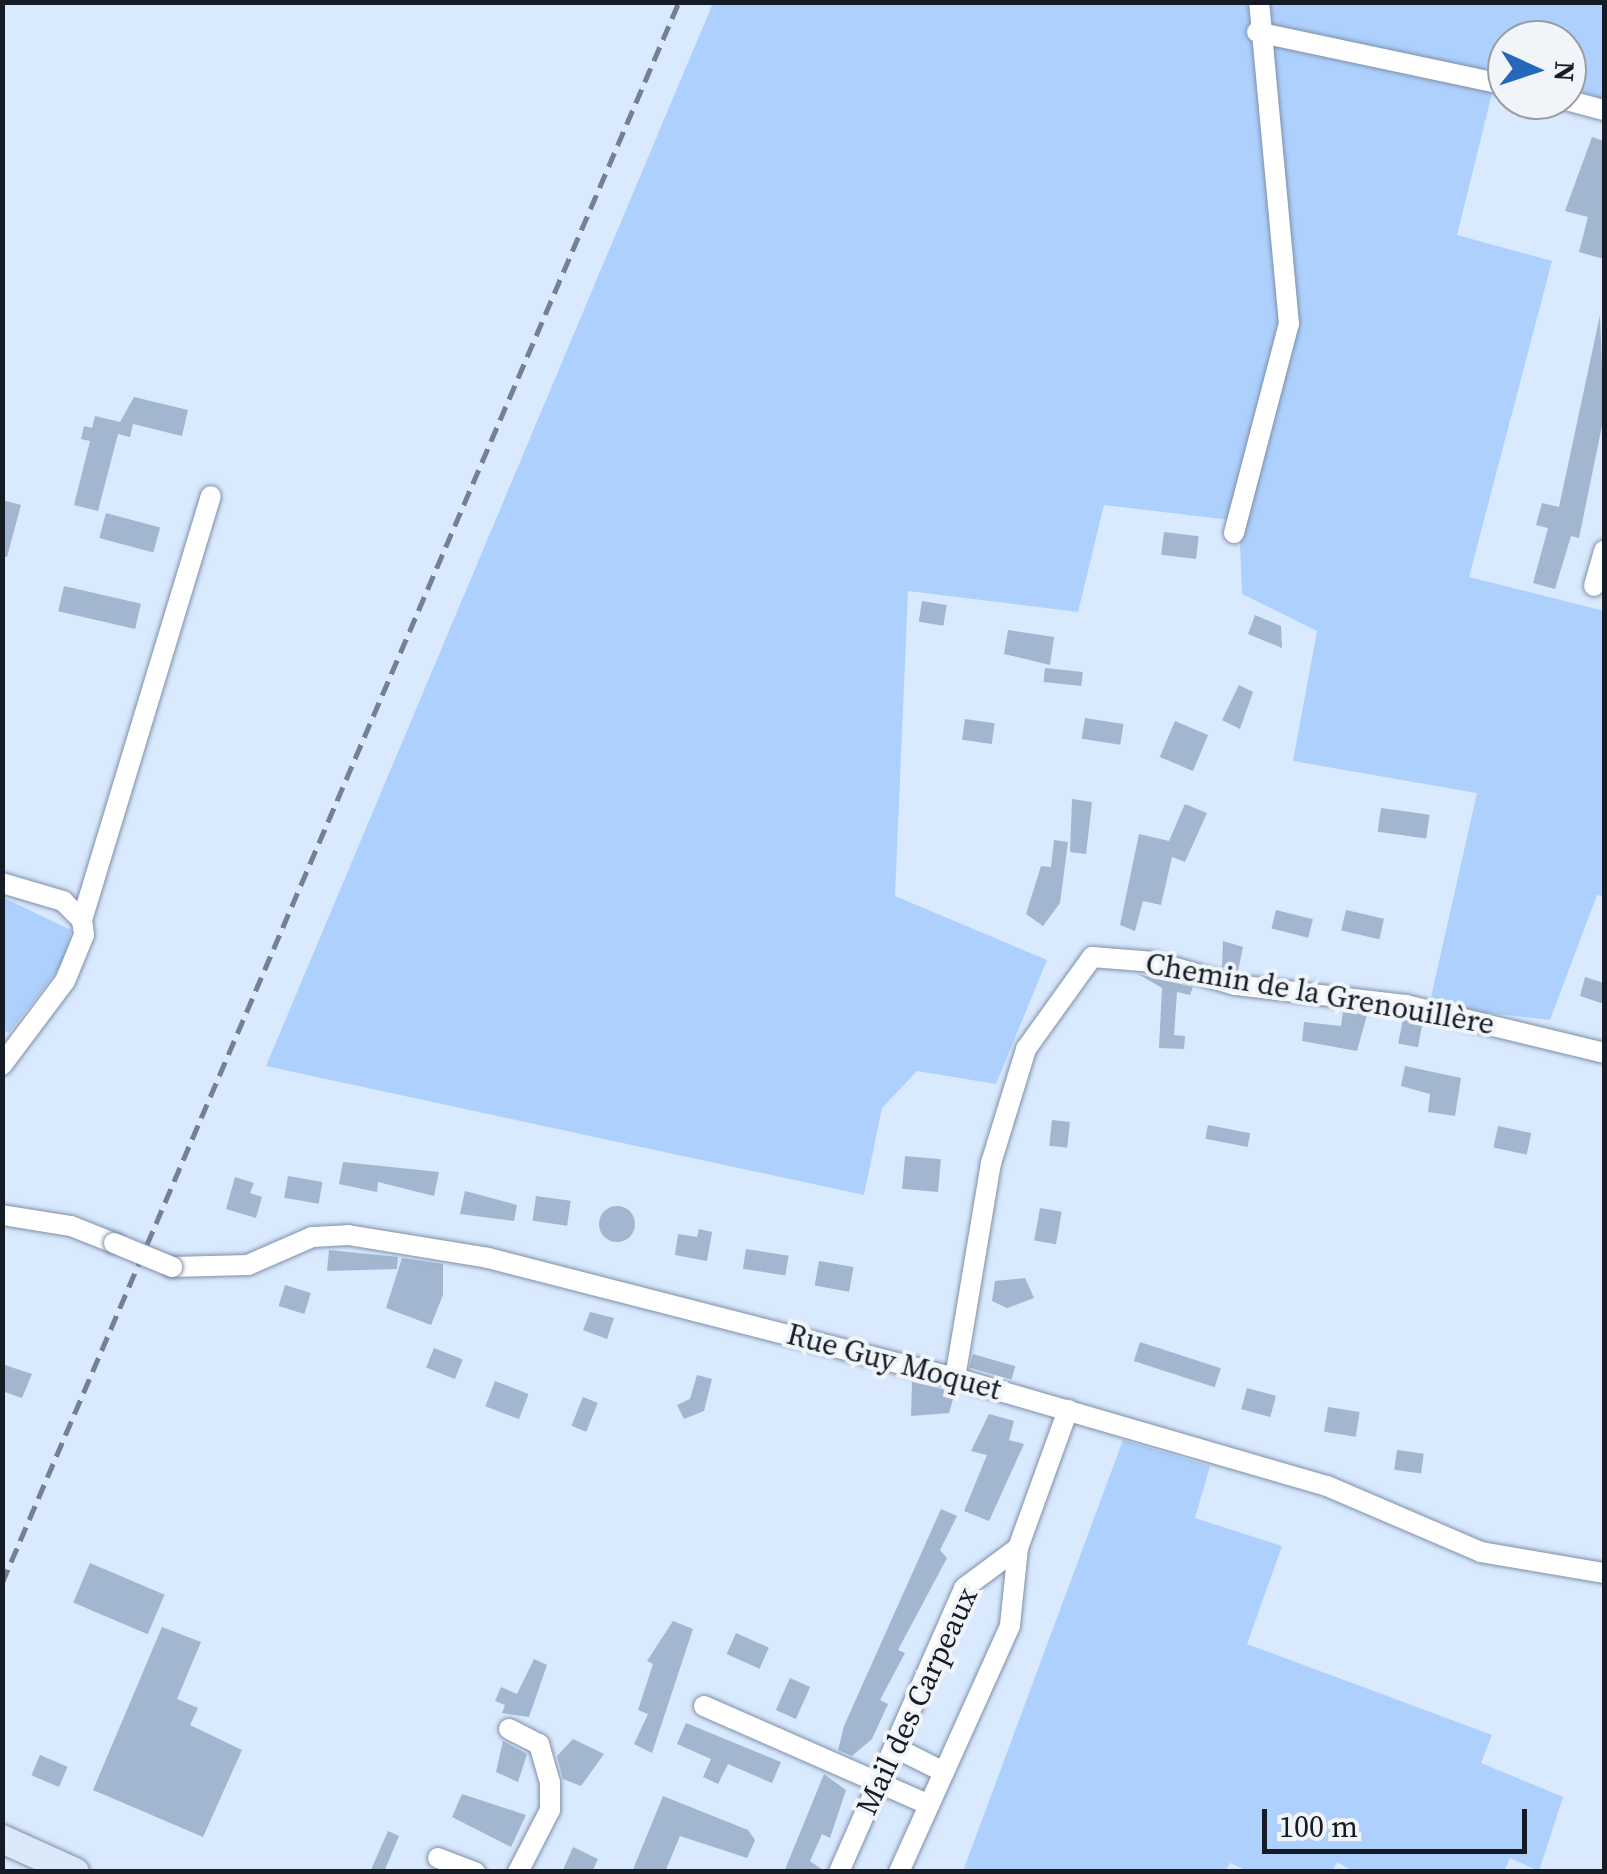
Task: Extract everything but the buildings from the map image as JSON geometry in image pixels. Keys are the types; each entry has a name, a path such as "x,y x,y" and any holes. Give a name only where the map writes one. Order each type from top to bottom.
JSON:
{"main road":[{"path":"2,1839 75,1872"}],"street":[{"path":"1234,532 1289,324 1257,32 1259,2"},
{"path":"1257,32 1487,81"},
{"path":"2,1064 65,981 211,496"},
{"path":"1594,586 1604,550"},
{"path":"2,883 62,901 82,920"},
{"name":"Chemin de la Grenouillère","path":"955,1378 991,1163 1026,1049 1092,957 1155,962 1236,985 1406,1005 1604,1053"},
{"name":"Rue Guy Moquet","path":"2,1215 70,1226 172,1267 248,1265 312,1236 348,1235 604,1285 955,1378 1327,1486 1481,1552 1604,1573"},
{"name":"Mail des Carpeaux","path":"899,1872 1010,1626 1018,1548 1068,1410"},
{"name":"Mail des Carpeaux","path":"839,1872 964,1588 1018,1548"},
{"path":"704,1706 929,1805"},
{"path":"509,1729 539,1744 550,1782 550,1810 518,1872"},
{"path":"894,1747 944,1772"},
{"path":"438,1858 475,1872"}],"shaded area":[{"path":"713,3 1604,3 1604,99 1587,94 1587,20 1487,20 1487,114 1457,235 1552,261 1469,577 1604,611 1604,897 1597,895 1550,1020 1429,1006 1477,793 1293,761 1317,631 1242,594 1239,521 1104,505 1078,612 908,591 895,896 1047,960 996,1084 917,1071 882,1108 864,1195 266,1066"},
{"path":"2,897 71,930 64,962 9,1033 3,1030"},
{"path":"1123,1440 1210,1466 1195,1518 1282,1546 1247,1644 1492,1735 1481,1763 1563,1797 1539,1871 1510,1858 1504,1872 1353,1871 1337,1862 1332,1872 1248,1871 1230,1863 1225,1872 963,1871"}],"railway":[{"path":"2,1583 679,2"}]}
